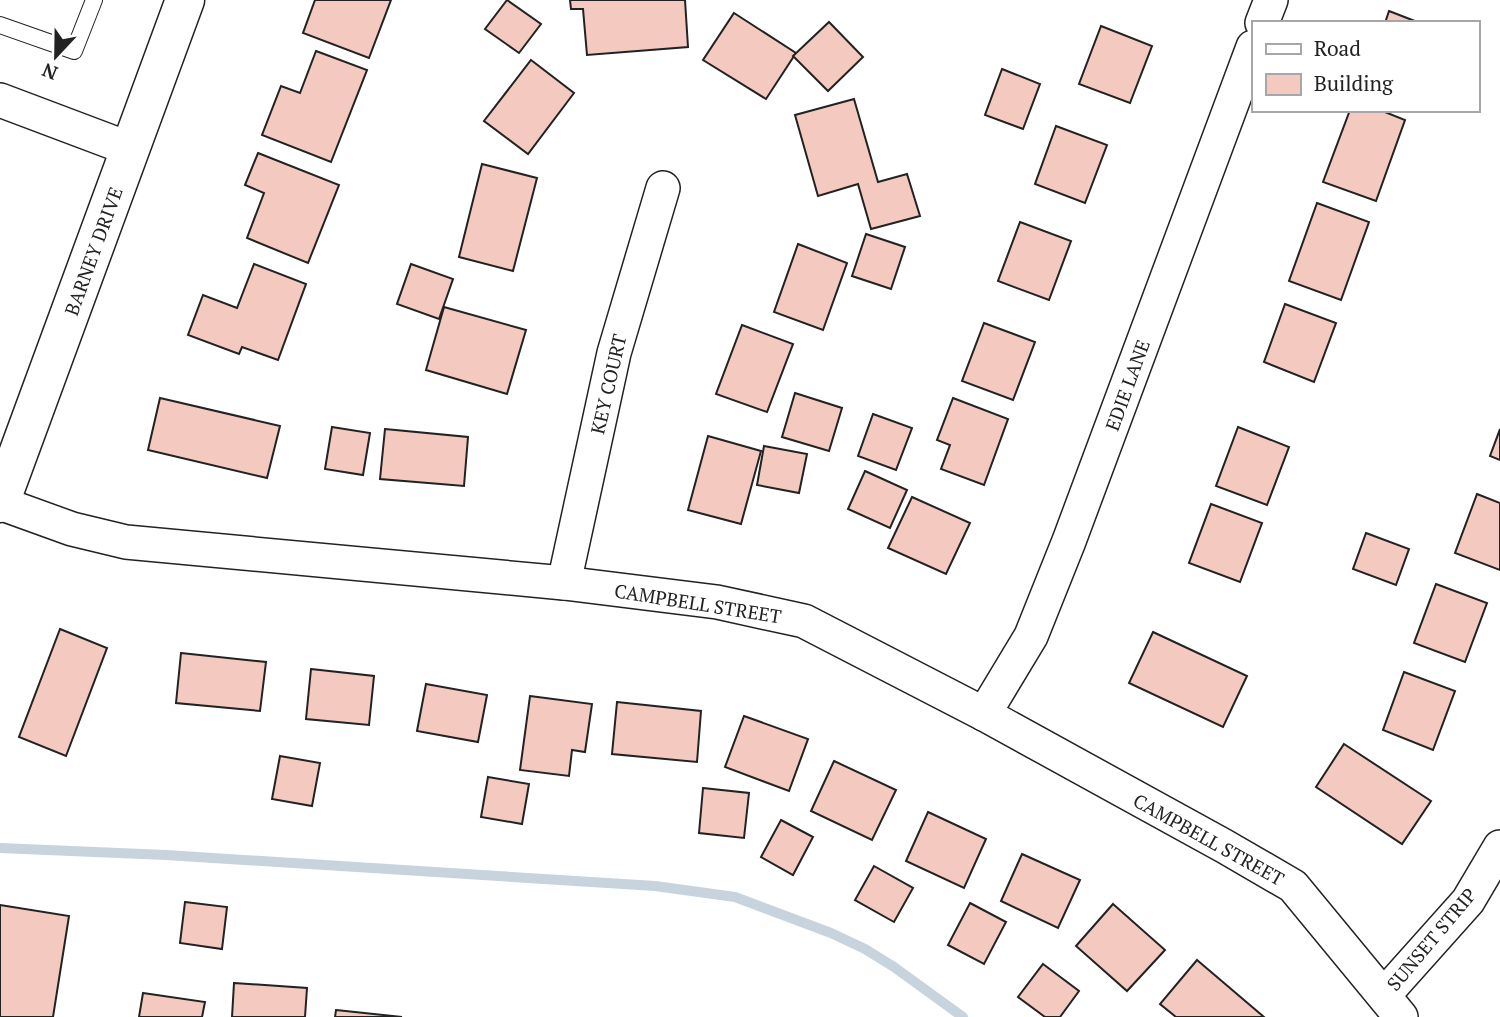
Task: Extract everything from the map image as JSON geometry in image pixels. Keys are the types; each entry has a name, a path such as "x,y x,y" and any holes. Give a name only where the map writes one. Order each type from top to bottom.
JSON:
{"street":[{"name":"BARNEY DRIVE","path":"0,503 185,0"},
{"path":"1263,21 1271,0"},
{"name":"EDIE LANE","path":"984,714 1031,636 1252,50"},
{"path":"0,100 130,149"},
{"name":"KEY COURT","path":"564,583 614,353 663,188"},
{"name":"CAMPBELL STREET","path":"0,503 72,528 126,542 564,583 717,602 804,621 984,714 1293,886 1392,1006"},
{"name":"SUNSET STRIP","path":"1392,1006 1468,901 1500,847"}],"lane":[{"path":"0,25 74,51 94,0"}],"building":[{"path":"315,0 391,0 369,58 303,33"},
{"path":"507,0 541,24 519,53 485,29"},
{"path":"570,0 685,0 688,47 587,55 583,9 571,9"},
{"path":"1389,11 1415,21 1386,21"},
{"path":"734,13 796,53 766,99 703,60"},
{"path":"829,22 863,57 828,91 793,56"},
{"path":"1101,26 1152,46 1130,103 1079,84"},
{"path":"316,51 367,70 331,162 262,135 281,86 300,93"},
{"path":"531,60 574,93 528,154 484,121"},
{"path":"1002,69 1040,84 1023,129 985,115"},
{"path":"854,99 878,182 907,174 920,216 871,229 858,184 818,196 795,115"},
{"path":"1349,112 1385,112 1405,120 1376,201 1323,182"},
{"path":"1056,126 1107,145 1085,203 1035,184"},
{"path":"258,153 339,185 308,263 247,238 264,193 245,185"},
{"path":"482,164 537,178 513,271 459,257"},
{"path":"1317,203 1369,222 1341,300 1289,281"},
{"path":"1020,222 1071,241 1049,300 998,281"},
{"path":"866,234 905,247 891,289 852,276"},
{"path":"798,244 847,263 823,330 774,312"},
{"path":"254,264 306,284 278,360 242,347 239,354 188,335 203,295 237,308"},
{"path":"411,264 453,279 439,319 397,304"},
{"path":"1285,304 1336,323 1314,382 1264,362"},
{"path":"444,307 526,330 507,394 426,370"},
{"path":"984,323 1035,342 1013,400 962,381"},
{"path":"742,325 793,344 767,412 716,394"},
{"path":"795,393 842,408 829,451 782,437"},
{"path":"160,398 280,426 267,478 148,450"},
{"path":"953,398 1008,419 984,485 941,469 950,445 937,440"},
{"path":"873,414 912,428 896,470 858,456"},
{"path":"332,427 370,433 363,475 325,469"},
{"path":"1238,427 1289,447 1267,505 1216,486"},
{"path":"385,429 468,437 464,486 380,479"},
{"path":"1500,429 1500,460 1490,456"},
{"path":"708,436 761,451 741,524 688,510"},
{"path":"764,446 807,454 799,493 757,485"},
{"path":"865,471 907,490 890,528 848,509"},
{"path":"1477,494 1500,503 1500,570 1455,553"},
{"path":"912,497 970,523 946,574 888,548"},
{"path":"1211,504 1262,523 1240,582 1189,563"},
{"path":"1366,533 1409,549 1396,585 1353,569"},
{"path":"1436,584 1487,603 1465,662 1414,643"},
{"path":"60,629 107,648 66,756 19,737"},
{"path":"1153,632 1247,676 1223,727 1129,683"},
{"path":"181,653 266,662 260,711 176,703"},
{"path":"311,669 374,676 369,725 306,719"},
{"path":"1404,672 1455,691 1433,750 1383,730"},
{"path":"426,684 487,695 478,742 417,731"},
{"path":"530,696 592,704 585,752 572,750 569,776 520,770"},
{"path":"617,702 701,711 697,762 612,754"},
{"path":"744,716 808,739 789,791 725,767"},
{"path":"1344,744 1431,801 1402,844 1316,787"},
{"path":"280,756 320,763 312,806 272,799"},
{"path":"834,761 896,790 872,840 811,811"},
{"path":"488,777 529,784 522,824 481,817"},
{"path":"703,788 749,793 744,838 699,833"},
{"path":"928,812 986,839 964,888 906,861"},
{"path":"781,820 813,837 793,875 761,857"},
{"path":"1022,854 1080,880 1058,928 1001,901"},
{"path":"874,866 913,888 894,922 855,900"},
{"path":"185,902 227,907 222,949 180,943"},
{"path":"970,903 1006,922 984,964 948,945"},
{"path":"1113,904 1165,950 1127,991 1076,946"},
{"path":"0,905 69,916 53,1017 0,1017"},
{"path":"1197,960 1264,1017 1176,1017 1160,1004"},
{"path":"1043,964 1079,991 1060,1017 1045,1017 1018,997"},
{"path":"234,983 307,988 305,1017 232,1017"},
{"path":"143,993 205,1002 202,1017 139,1017"},
{"path":"336,1010 402,1017 335,1017"}],"waterway":[{"path":"0,848 166,855 655,886 735,897 831,933 865,949 963,1017"}]}
